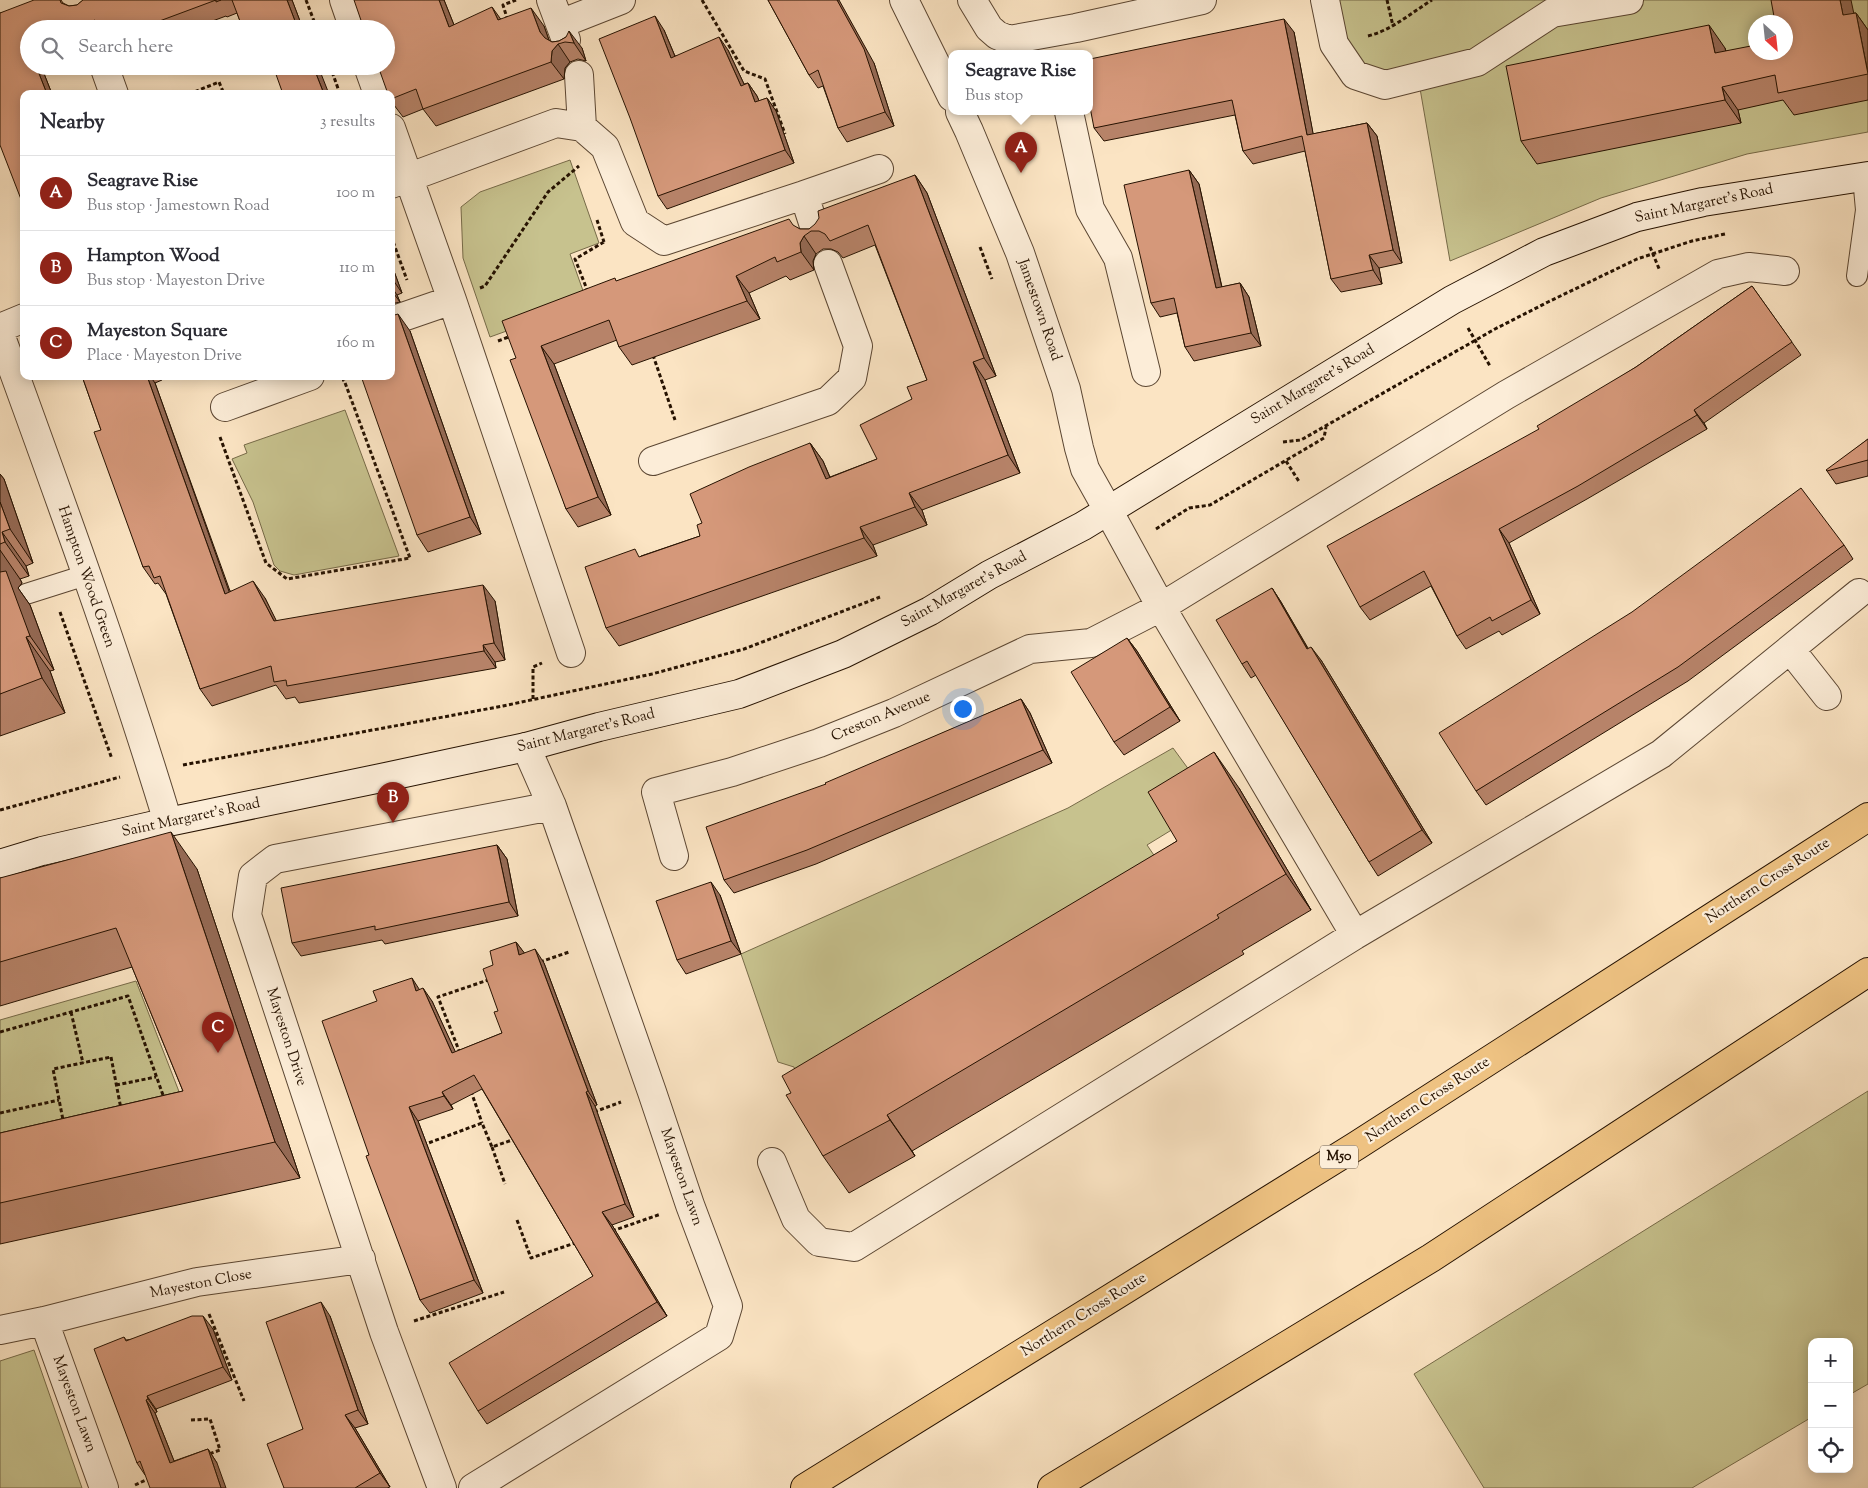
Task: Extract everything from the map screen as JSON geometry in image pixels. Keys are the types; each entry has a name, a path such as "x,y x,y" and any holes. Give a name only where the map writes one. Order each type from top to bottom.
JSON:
{"highway":[{"name":"Northern Cross Route","path":"805,1488 1356,1146 1868,817"},
{"path":"1052,1488 1431,1258 1868,972"}],"street":[{"path":"344,0 351,20"},
{"path":"559,23 621,0"},
{"path":"904,0 948,89"},
{"path":"972,0 989,28 997,35 1009,40 1055,43 1202,0"},
{"path":"1325,0 1334,44 1355,75 1385,85 1477,62 1552,13 1630,0"},
{"path":"107,75 113,90"},
{"path":"371,75 377,90"},
{"path":"579,75 582,127"},
{"name":"Jamestown Road","path":"961,115 1020,253 1066,389 1085,469 1161,607 1355,935"},
{"path":"1071,115 1090,209 1118,258 1146,372"},
{"path":"400,181 556,123 582,127 605,147 634,222 664,241 879,169"},
{"path":"395,152 400,181 452,300 571,653"},
{"name":"Saint Margaret's Road","path":"0,864 42,851 168,822 526,747 591,728 739,694 843,654 930,611 988,575 1083,526 1452,300 1544,252 1637,217 1703,202 1866,176"},
{"path":"804,195 816,232"},
{"path":"653,461 828,401 852,378 858,346 828,264"},
{"path":"1161,607 1506,395 1718,274 1749,267 1785,272"},
{"path":"395,320 452,300"},
{"path":"0,328 20,320"},
{"name":"Hampton Wood Green","path":"0,334 86,575 153,772 168,822"},
{"path":"225,407 299,380"},
{"path":"772,1162 796,1219 819,1242 854,1247 1355,935 1661,754 1859,593"},
{"name":"Creston Avenue","path":"674,856 656,792 732,772 819,743 894,713 1030,649 1091,643 1161,607"},
{"path":"1790,649 1827,696"},
{"name":"Mayeston Lawn","path":"473,1488 719,1336 728,1306 690,1205 552,806 526,747"},
{"name":"Mayeston Drive","path":"442,1488 384,1332 247,915 253,876 275,859 552,806"},
{"name":"Mayeston Close","path":"0,1330 44,1321 197,1282 361,1259"},
{"name":"Mayeston Lawn","path":"44,1321 104,1488"}],"lane":[{"path":"1857,276 1865,235 1866,176"},
{"path":"26,594 86,575"}],"path":[{"path":"306,0 314,20"},
{"path":"498,22 507,18 503,5 516,0"},
{"path":"702,0 744,71 765,79 785,134"},
{"path":"1387,0 1393,26"},
{"path":"1334,44 1373,34 1393,26 1402,18 1432,0"},
{"path":"739,78 744,71"},
{"path":"333,75 339,90"},
{"path":"199,90 219,82 222,90"},
{"path":"452,300 485,286 548,192 578,166 584,155 605,147"},
{"path":"574,162 582,176"},
{"path":"594,213 604,242"},
{"path":"1637,217 1672,299"},
{"path":"590,299 575,259 634,222"},
{"path":"1301,440 1475,340 1557,297 1637,259 1692,241 1730,233"},
{"path":"976,239 994,284"},
{"path":"395,247 419,312"},
{"path":"1452,300 1506,395"},
{"path":"470,351 514,335"},
{"path":"651,348 685,450"},
{"path":"225,407 211,414 266,562 287,579 410,558 344,380"},
{"path":"1128,547 1189,508 1210,505 1324,438 1326,426"},
{"path":"0,810 118,778 215,758 503,706 652,674 744,649 882,596"},
{"path":"57,606 112,759"},
{"path":"115,768 118,778"},
{"path":"537,963 600,941"},
{"path":"462,1056 438,997 492,978"},
{"path":"0,1032 128,996 165,1102"},
{"path":"71,1012 83,1063"},
{"path":"111,1057 122,1114 64,1125 53,1069 83,1063 111,1057"},
{"path":"116,1085 156,1077"},
{"path":"468,1084 505,1184"},
{"path":"586,1114 652,1092"},
{"path":"0,1113 59,1100"},
{"path":"94,1119 95,1127"},
{"path":"417,1147 482,1123"},
{"path":"492,1147 520,1137"},
{"path":"606,1233 690,1205"},
{"path":"517,1220 531,1258 578,1242"},
{"path":"197,1282 244,1402"},
{"path":"384,1332 504,1292"},
{"path":"191,1420 210,1419 215,1434 220,1450 203,1457"},
{"path":"126,1488 152,1478"}],"shaded area":[{"path":"1325,0 1868,0 1868,132 1747,154 1601,198 1450,261 1418,77 1355,75"},
{"path":"570,160 599,243 570,254 587,302 490,337 463,258 461,207 480,192"},
{"path":"345,410 399,556 294,575 280,571 274,565 253,502 232,459 247,453 244,445"},
{"path":"1173,748 1214,804 1147,845 1179,892 807,1112 794,1067 778,1062 741,954 1068,808"},
{"path":"136,981 192,1125 0,1169 0,1020"},
{"path":"1868,1091 1868,1384 1853,1393 1853,1338 1808,1338 1808,1419 1692,1488 1484,1488 1414,1374"},
{"path":"34,1350 82,1488 0,1488 0,1361"}],"building":[{"path":"34,0 60,0 61,3 69,6 77,5 83,0 216,0 162,20 20,20 20,75 40,75 45,90 20,90 20,197 0,145 0,13"},
{"path":"232,0 287,0 295,20 240,20"},
{"path":"354,0 439,0 449,27 492,7 498,20 531,8 540,32 545,38 552,42 559,41 566,37 569,31 574,43 565,42 558,44 552,51 551,62 423,109 416,89 395,97 395,90 387,90 381,75 395,75 395,20 361,20"},
{"path":"768,0 837,0 864,49 885,112 838,128 818,70 809,75"},
{"path":"1771,0 1840,0 1843,15 1856,13 1868,74 1778,93 1775,75 1722,87 1725,100 1521,141 1506,66 1709,25 1715,53 1748,47 1748,60 1793,60 1793,15 1774,15"},
{"path":"655,16 671,58 719,37 741,86 748,83 755,102 767,98 785,150 658,196 599,39"},
{"path":"1284,19 1307,135 1367,123 1393,250 1369,255 1373,270 1331,279 1302,136 1243,151 1232,100 1094,128 1092,115 1093,58"},
{"path":"276,75 317,75 322,90 282,90"},
{"path":"1189,170 1216,288 1240,283 1251,333 1185,347 1174,298 1151,303 1124,185"},
{"path":"915,175 984,358 973,362 1008,455 909,493 915,507 860,527 864,538 606,628 585,567 635,549 639,557 700,536 697,525 702,523 690,494 749,467 810,443 826,479 877,459 860,425 912,399 907,387 927,380 868,225 830,241 825,234 819,231 811,231 804,236 800,243 801,252 777,262 775,257 736,276 747,301 619,347 609,320 541,346 598,497 566,509 510,360 516,358 502,321 615,278 616,281 789,219 793,225 800,229 809,229 819,218 818,211"},
{"path":"1752,286 1792,342 1694,410 1697,415 1578,486 1499,529 1531,600 1492,621 1490,617 1457,636 1424,571 1360,607 1327,546 1539,429 1537,426 1636,367"},
{"path":"398,314 470,517 417,535 362,380 395,380 395,315"},
{"path":"83,380 148,380 225,594 253,581 274,621 483,585 494,643 483,645 484,651 287,686 286,680 274,682 271,666 200,689 160,576 154,578 149,566 143,567 94,432 101,430"},
{"path":"1868,439 1868,460 1826,470"},
{"path":"1801,488 1844,545 1678,667 1476,791 1439,733 1632,612"},
{"path":"0,502 10,529 2,532 5,542 0,544"},
{"path":"6,571 30,636 26,637 42,678 0,694 0,572"},
{"path":"1272,588 1307,649 1311,647 1422,830 1369,862 1247,661 1242,664 1216,620"},
{"path":"1127,638 1170,707 1114,742 1071,672"},
{"path":"1021,699 1043,750 807,850 724,880 706,827 826,784"},
{"path":"1214,752 1286,874 1217,915 1219,918 887,1115 890,1120 823,1156 786,1095 791,1093 782,1076 1177,841 1148,792"},
{"path":"171,832 275,1142 0,1203 0,1133 183,1091 116,928 0,962 0,878"},
{"path":"497,845 509,902 375,930 375,926 292,943 281,888"},
{"path":"711,882 731,941 677,960 656,901"},
{"path":"516,942 519,955 535,949 588,1091 586,1092 625,1204 602,1212 657,1302 478,1411 449,1363 593,1276 474,1075 442,1092 444,1096 409,1107 474,1280 420,1300 366,1156 369,1155 322,1021 377,1001 373,991 412,978 416,991 423,988 452,1053 502,1033 494,1012 498,1011 483,969 493,965 490,951"},
{"path":"321,1302 358,1410 345,1415 380,1473 355,1488 284,1488 267,1444 303,1429 266,1322"},
{"path":"192,1316 203,1316 223,1367 147,1396 148,1399 146,1400 170,1463 208,1449 221,1488 150,1488 140,1461 137,1463 94,1349 124,1337 126,1341"}],"place":[{"name":"Seagrave Rise","path":"1021,173"},
{"name":"Hampton Wood","path":"393,823"},
{"name":"Mayeston Square","path":"218,1053"}]}
